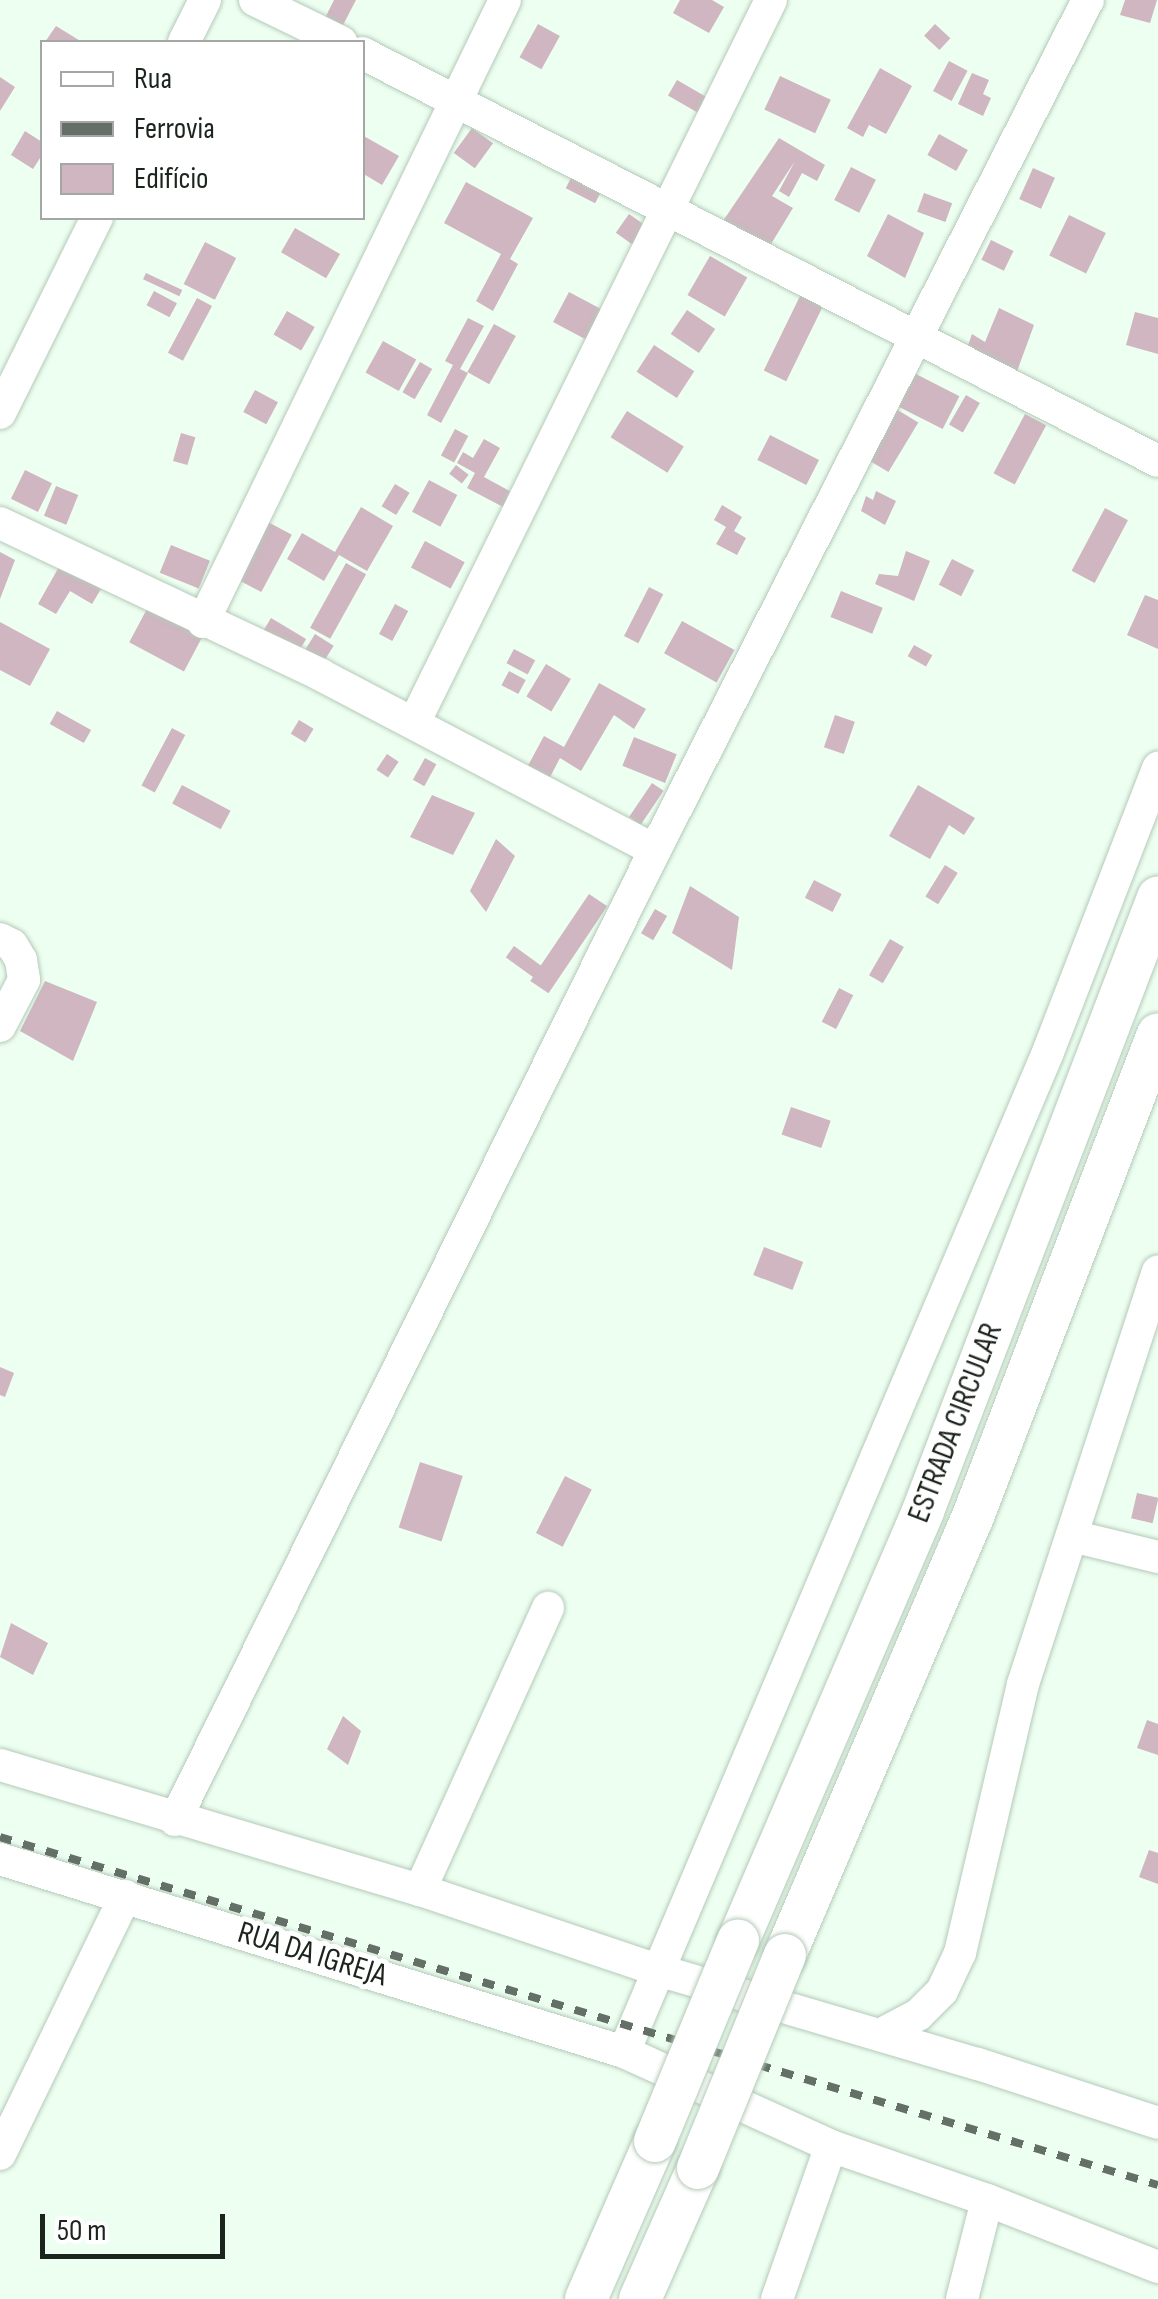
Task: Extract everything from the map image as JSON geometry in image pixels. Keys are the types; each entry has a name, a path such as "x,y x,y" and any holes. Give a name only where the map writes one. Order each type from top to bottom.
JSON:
{"main road":[{"name":"ESTRADA CIRCULAR","path":"586,2299 923,1511 1158,898"},
{"name":"ESTRADA CIRCULAR","path":"640,2299 972,1519 1158,1034"}],"street":[{"path":"185,40 205,0"},
{"path":"256,0 337,40"},
{"path":"203,622 454,98 506,0"},
{"path":"414,722 771,0"},
{"path":"175,1820 655,850 918,340 1083,2"},
{"path":"365,54 1158,461"},
{"path":"0,413 96,220"},
{"path":"0,523 414,722 655,850"},
{"path":"624,2052 1048,1052 1158,768"},
{"path":"0,939 12,946 21,960 24,980 0,1026"},
{"path":"880,2035 918,2015 942,1991 960,1953 1002,1758 1158,1272"},
{"path":"1072,1536 1158,1557"},
{"path":"420,1890 548,1608"},
{"path":"0,1765 420,1890 661,1970 1158,2123"},
{"name":"RUA DA IGREJA","path":"0,1859 624,2052 831,2146 987,2200 1158,2267"},
{"path":"0,2154 125,1896"},
{"path":"777,2299 831,2146"},
{"path":"962,2299 987,2200"}],"building":[{"path":"334,0 356,0 342,27 325,18"},
{"path":"680,0 712,0 724,7 709,33 673,13"},
{"path":"1125,0 1157,0 1150,23 1120,15"},
{"path":"538,24 560,36 541,69 520,57"},
{"path":"935,24 950,38 939,50 924,36"},
{"path":"56,26 79,40 46,40"},
{"path":"949,61 968,71 952,101 933,91"},
{"path":"880,68 912,86 886,134 869,125 863,137 847,128"},
{"path":"972,73 989,80 983,94 991,98 983,116 958,104"},
{"path":"780,76 831,100 815,133 764,110"},
{"path":"0,77 15,87 0,111"},
{"path":"677,80 728,110 719,125 668,96"},
{"path":"472,128 493,143 475,168 454,153"},
{"path":"25,131 40,141 40,158 33,169 11,155"},
{"path":"939,134 968,150 956,171 927,155"},
{"path":"365,137 399,156 382,185 365,175"},
{"path":"779,138 825,165 817,181 802,173 789,197 779,191 795,161 772,196 793,208 768,249 723,221"},
{"path":"851,167 876,180 859,213 834,200"},
{"path":"1033,168 1055,178 1041,209 1019,199"},
{"path":"573,174 602,189 595,203 566,188"},
{"path":"466,182 533,218 510,259 518,264 493,311 476,301 501,254 444,223"},
{"path":"924,193 952,203 945,222 917,212"},
{"path":"629,214 652,230 639,249 616,233"},
{"path":"888,214 924,233 905,278 867,256"},
{"path":"1069,215 1106,233 1086,273 1049,255"},
{"path":"295,228 340,254 326,278 281,252"},
{"path":"991,240 1013,251 1004,271 981,260"},
{"path":"205,242 236,258 215,300 184,284"},
{"path":"710,256 747,278 725,316 688,295"},
{"path":"146,273 182,290 179,296 143,279"},
{"path":"154,291 177,303 169,317 146,305"},
{"path":"569,292 605,311 589,341 553,322"},
{"path":"801,294 823,305 786,381 764,370"},
{"path":"197,298 212,306 183,361 168,353"},
{"path":"999,308 1034,325 1016,374 967,348 972,334 985,342"},
{"path":"687,310 715,329 699,353 671,334"},
{"path":"287,311 315,327 301,350 274,334"},
{"path":"1135,312 1158,318 1158,354 1126,345"},
{"path":"468,318 484,326 460,369 468,373 441,423 427,415 453,365 445,361"},
{"path":"494,324 516,336 489,384 467,372"},
{"path":"383,341 416,359 399,391 366,372"},
{"path":"654,345 694,371 677,398 637,372"},
{"path":"420,362 432,369 415,399 402,392"},
{"path":"914,373 959,396 943,429 897,406"},
{"path":"255,390 278,402 266,424 243,412"},
{"path":"966,395 980,403 963,432 949,424"},
{"path":"896,409 918,422 888,472 866,459"},
{"path":"627,411 684,447 667,473 611,437"},
{"path":"1025,414 1046,425 1015,484 994,473"},
{"path":"455,429 468,436 454,463 441,455"},
{"path":"181,433 195,437 187,465 173,461"},
{"path":"770,435 819,460 806,485 757,460"},
{"path":"484,439 500,448 484,477 513,493 505,508 467,488 475,473 457,463 463,452 473,458"},
{"path":"456,465 469,475 462,484 449,474"},
{"path":"25,470 52,483 38,512 11,499"},
{"path":"429,480 457,495 440,527 412,512"},
{"path":"395,484 410,493 396,515 382,506"},
{"path":"56,486 78,495 66,525 44,516"},
{"path":"876,491 896,501 885,525 861,511 866,496 873,500"},
{"path":"722,505 742,517 734,531 746,538 737,555 716,544 726,527 714,520"},
{"path":"361,507 393,526 367,571 339,555 324,581 287,559 302,533 335,552"},
{"path":"1105,508 1128,520 1095,583 1072,571"},
{"path":"268,522 292,535 261,592 237,579"},
{"path":"425,541 465,562 451,589 411,567"},
{"path":"171,545 210,561 199,589 160,573"},
{"path":"906,551 930,561 914,601 875,584 879,574 898,576"},
{"path":"0,552 15,560 0,599"},
{"path":"952,559 974,570 961,596 939,585"},
{"path":"346,563 366,574 330,639 310,628"},
{"path":"60,565 101,589 92,604 70,591 56,614 38,604"},
{"path":"649,587 663,594 638,643 624,636"},
{"path":"841,591 883,608 872,634 831,617"},
{"path":"1145,595 1158,600 1158,649 1127,635"},
{"path":"395,604 408,611 392,641 379,634"},
{"path":"148,607 203,636 184,671 129,642"},
{"path":"271,618 306,639 293,661 258,640"},
{"path":"682,621 734,650 717,682 664,653"},
{"path":"0,622 50,649 30,686 0,670"},
{"path":"315,634 334,646 320,668 301,656"},
{"path":"914,645 932,655 926,667 908,656"},
{"path":"514,649 535,660 528,674 506,663"},
{"path":"546,664 571,679 551,712 526,697"},
{"path":"509,671 526,680 518,694 501,685"},
{"path":"599,683 646,709 634,729 614,715 581,771 560,758 547,783 525,771 544,736 564,747"},
{"path":"57,711 91,730 84,743 50,724"},
{"path":"835,715 855,722 844,754 824,747"},
{"path":"299,720 314,729 305,742 291,734"},
{"path":"172,728 185,735 155,792 141,785"},
{"path":"634,737 677,754 665,783 622,766"},
{"path":"387,754 399,762 388,778 376,770"},
{"path":"425,758 436,764 424,786 413,780"},
{"path":"652,783 664,791 641,825 629,817"},
{"path":"182,785 231,811 221,829 172,804"},
{"path":"918,785 975,818 964,835 949,825 930,859 889,836"},
{"path":"432,795 475,813 453,855 410,837"},
{"path":"496,839 515,856 486,912 470,891"},
{"path":"945,865 958,873 938,904 925,896"},
{"path":"814,880 842,894 833,912 805,898"},
{"path":"690,886 739,917 732,970 672,933"},
{"path":"589,894 607,906 549,993 530,981"},
{"path":"655,909 667,916 653,940 641,933"},
{"path":"890,939 904,947 883,983 869,975"},
{"path":"514,946 549,971 541,983 506,957"},
{"path":"45,981 97,1002 73,1061 20,1031"},
{"path":"839,988 853,995 836,1029 822,1022"},
{"path":"791,1107 831,1121 821,1148 782,1134"},
{"path":"764,1247 803,1262 792,1290 753,1275"},
{"path":"0,1367 14,1373 5,1397 0,1395"},
{"path":"420,1462 463,1476 441,1542 399,1528"},
{"path":"565,1476 592,1490 563,1547 536,1533"},
{"path":"1137,1493 1158,1498 1153,1523 1131,1518"},
{"path":"11,1623 48,1643 33,1675 0,1657"},
{"path":"343,1716 361,1731 348,1765 327,1749"},
{"path":"1147,1720 1158,1724 1158,1755 1137,1748"},
{"path":"1149,1850 1158,1853 1158,1884 1139,1877"}],"railway":[{"path":"0,1837 1158,2185"}]}
